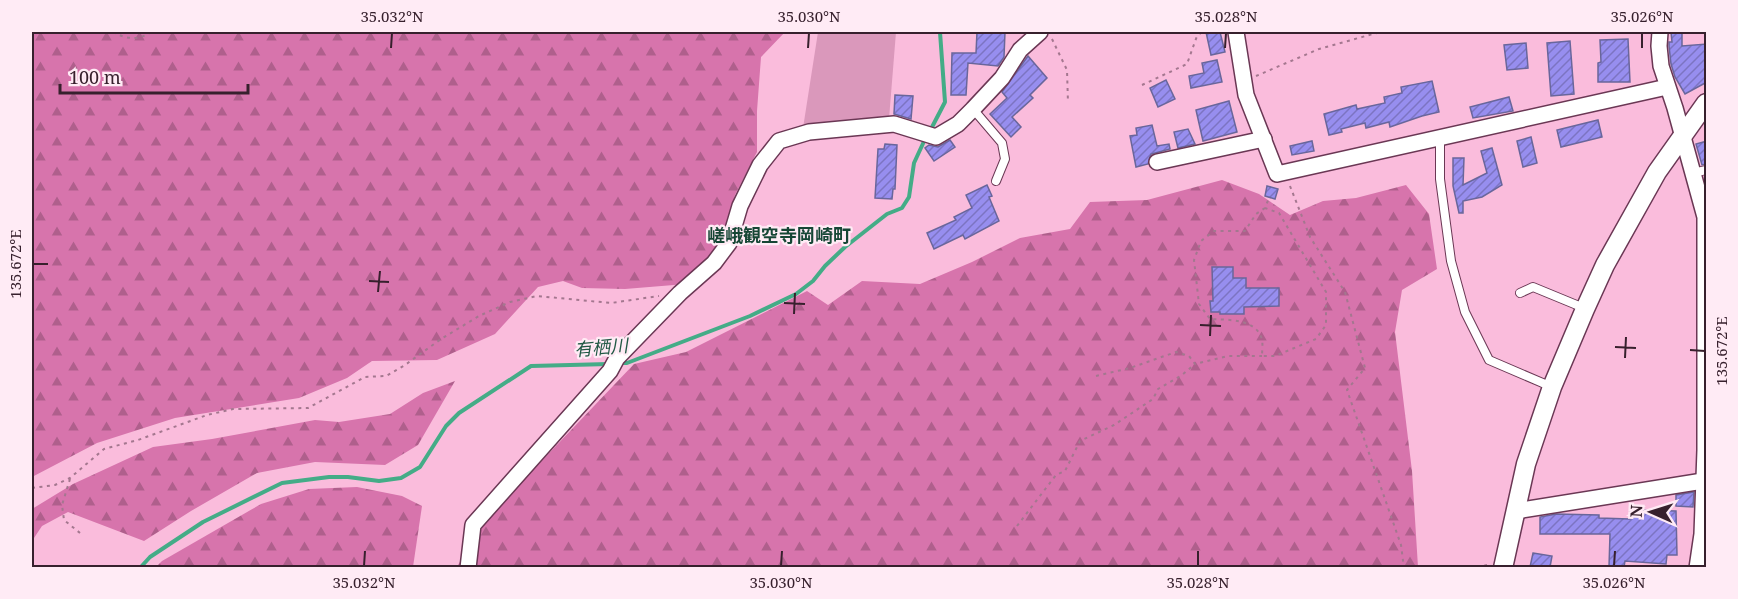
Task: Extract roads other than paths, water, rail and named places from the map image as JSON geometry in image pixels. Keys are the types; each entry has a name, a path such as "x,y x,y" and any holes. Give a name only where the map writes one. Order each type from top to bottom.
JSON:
{"street":[{"path":"468,567 472,525 613,364 680,293 714,263 729,243 740,206 760,165 779,141 809,132 894,124 929,134 958,123 1002,78 1020,50 1040,32"},
{"path":"1236,32 1246,95 1277,174 1667,87"},
{"path":"1660,32 1661,66 1683,135 1700,172 1706,216 1704,534 1697,567"},
{"path":"1503,567 1526,464 1551,387 1605,265 1657,172 1707,103"},
{"path":"1157,162 1264,139"},
{"path":"1516,511 1703,481"}],"lane":[{"path":"973,109 1002,143 1005,159 996,181"},
{"path":"1440,138 1440,179 1451,261 1465,312 1489,360 1551,387"},
{"path":"1520,293 1533,287 1586,309"}],"waterway":[{"name":"有栖川","path":"930,131 945,102 940,32"},
{"name":"有栖川","path":"620,363 627,363 750,316 796,294 813,281 845,247 887,214 902,208 909,197 914,163 926,137"},
{"name":"有栖川","path":"140,568 150,557 203,522 282,483 329,477 379,481 401,478 420,467 446,426 459,413 531,366 609,364"}],"district":[{"name":"嵯峨観空寺岡崎町","path":"779,236"}]}
